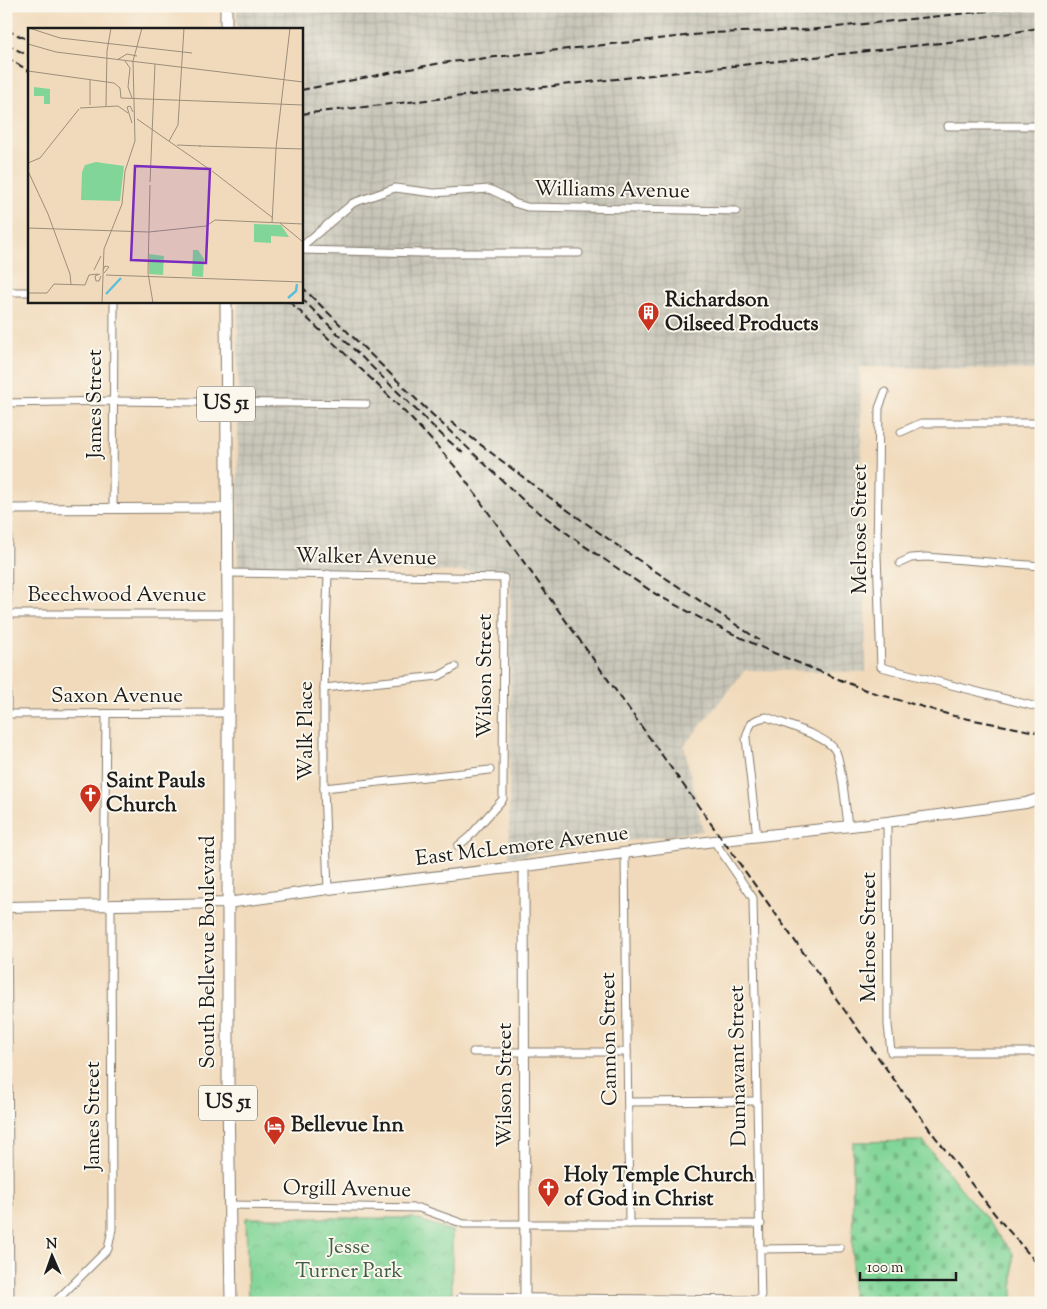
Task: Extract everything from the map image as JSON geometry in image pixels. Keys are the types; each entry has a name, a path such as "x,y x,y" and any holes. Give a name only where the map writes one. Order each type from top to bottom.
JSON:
{"main road":[{"path":"226,6 226,28"},
{"name":"South Bellevue Boulevard","path":"226,302 228,1090 232,1303"},
{"name":"East McLemore Avenue","path":"7,908 227,903 328,889 625,854 714,841 887,822 1026,803 1041,798"}],"street":[{"path":"948,126 1041,126"},
{"name":"Williams Avenue","path":"302,247 353,203 395,188 434,193 490,189 514,203 527,207 736,210"},
{"name":"Williams Avenue","path":"302,248 422,253 579,253"},
{"path":"6,292 28,292"},
{"name":"James Street","path":"113,508 114,302"},
{"name":"Melrose Street","path":"885,392 879,408 877,554 881,667 1041,708"},
{"path":"6,403 114,401 366,404"},
{"path":"901,432 921,424 1041,423"},
{"path":"6,714 7,509 228,508"},
{"path":"900,563 911,558 926,557 1041,566"},
{"name":"Walker Avenue","path":"228,573 504,578"},
{"name":"Walk Place","path":"328,574 324,688 324,788 328,889"},
{"name":"Wilson Street","path":"458,846 469,837 503,799 504,578"},
{"name":"Beechwood Avenue","path":"7,614 228,614"},
{"path":"324,688 440,676 455,667"},
{"name":"Saxon Avenue","path":"6,714 228,714"},
{"name":"James Street","path":"54,1303 108,1249 112,1229 106,715"},
{"path":"757,837 746,738 750,725 758,718 767,718 826,740 836,750 840,764 848,826"},
{"path":"324,788 490,770"},
{"name":"Melrose Street","path":"887,822 888,1025 891,1052 1041,1052"},
{"name":"Dunnavant Street","path":"714,841 753,898 761,1224 761,1301"},
{"name":"Cannon Street","path":"625,854 629,1224"},
{"name":"Wilson Street","path":"524,866 525,1300"},
{"path":"7,908 10,1303"},
{"path":"473,1052 627,1052"},
{"path":"628,1102 757,1101"},
{"name":"Orgill Avenue","path":"230,1205 419,1208 464,1224 761,1224"},
{"path":"761,1249 840,1248"},
{"path":"461,1297 525,1300 761,1301"}],"shaded area":[{"path":"237,6 1041,6 1041,370 860,367 866,672 745,670 684,746 703,831 509,857 511,572 238,569 238,302 302,302 302,28 237,28"}],"green space":[{"path":"923,1141 1013,1253 1013,1303 852,1303 853,1142"},
{"name":"Jesse Turner Park","path":"246,1218 413,1218 452,1231 452,1303 248,1303"}],"railway":[{"path":"302,90 441,63 712,33 808,30 1034,6"},
{"path":"302,114 976,39 1038,28"},
{"path":"6,30 28,40"},
{"path":"6,44 28,55"},
{"path":"6,57 28,70"},
{"path":"302,287 418,401 525,502 583,545 657,595 769,651 868,691 954,716 1041,733"},
{"path":"302,299 443,436 463,453"},
{"path":"290,302 397,405 458,470 933,1134 997,1217 1041,1268"},
{"path":"451,422 549,497 628,553 759,640"}],"place":[{"name":"Richardson Oilseed Products","path":"649,332"},
{"name":"Saint Pauls Church","path":"90,813"},
{"name":"Bellevue Inn","path":"275,1145"},
{"name":"Holy Temple Church of God in Christ","path":"548,1207"}]}
